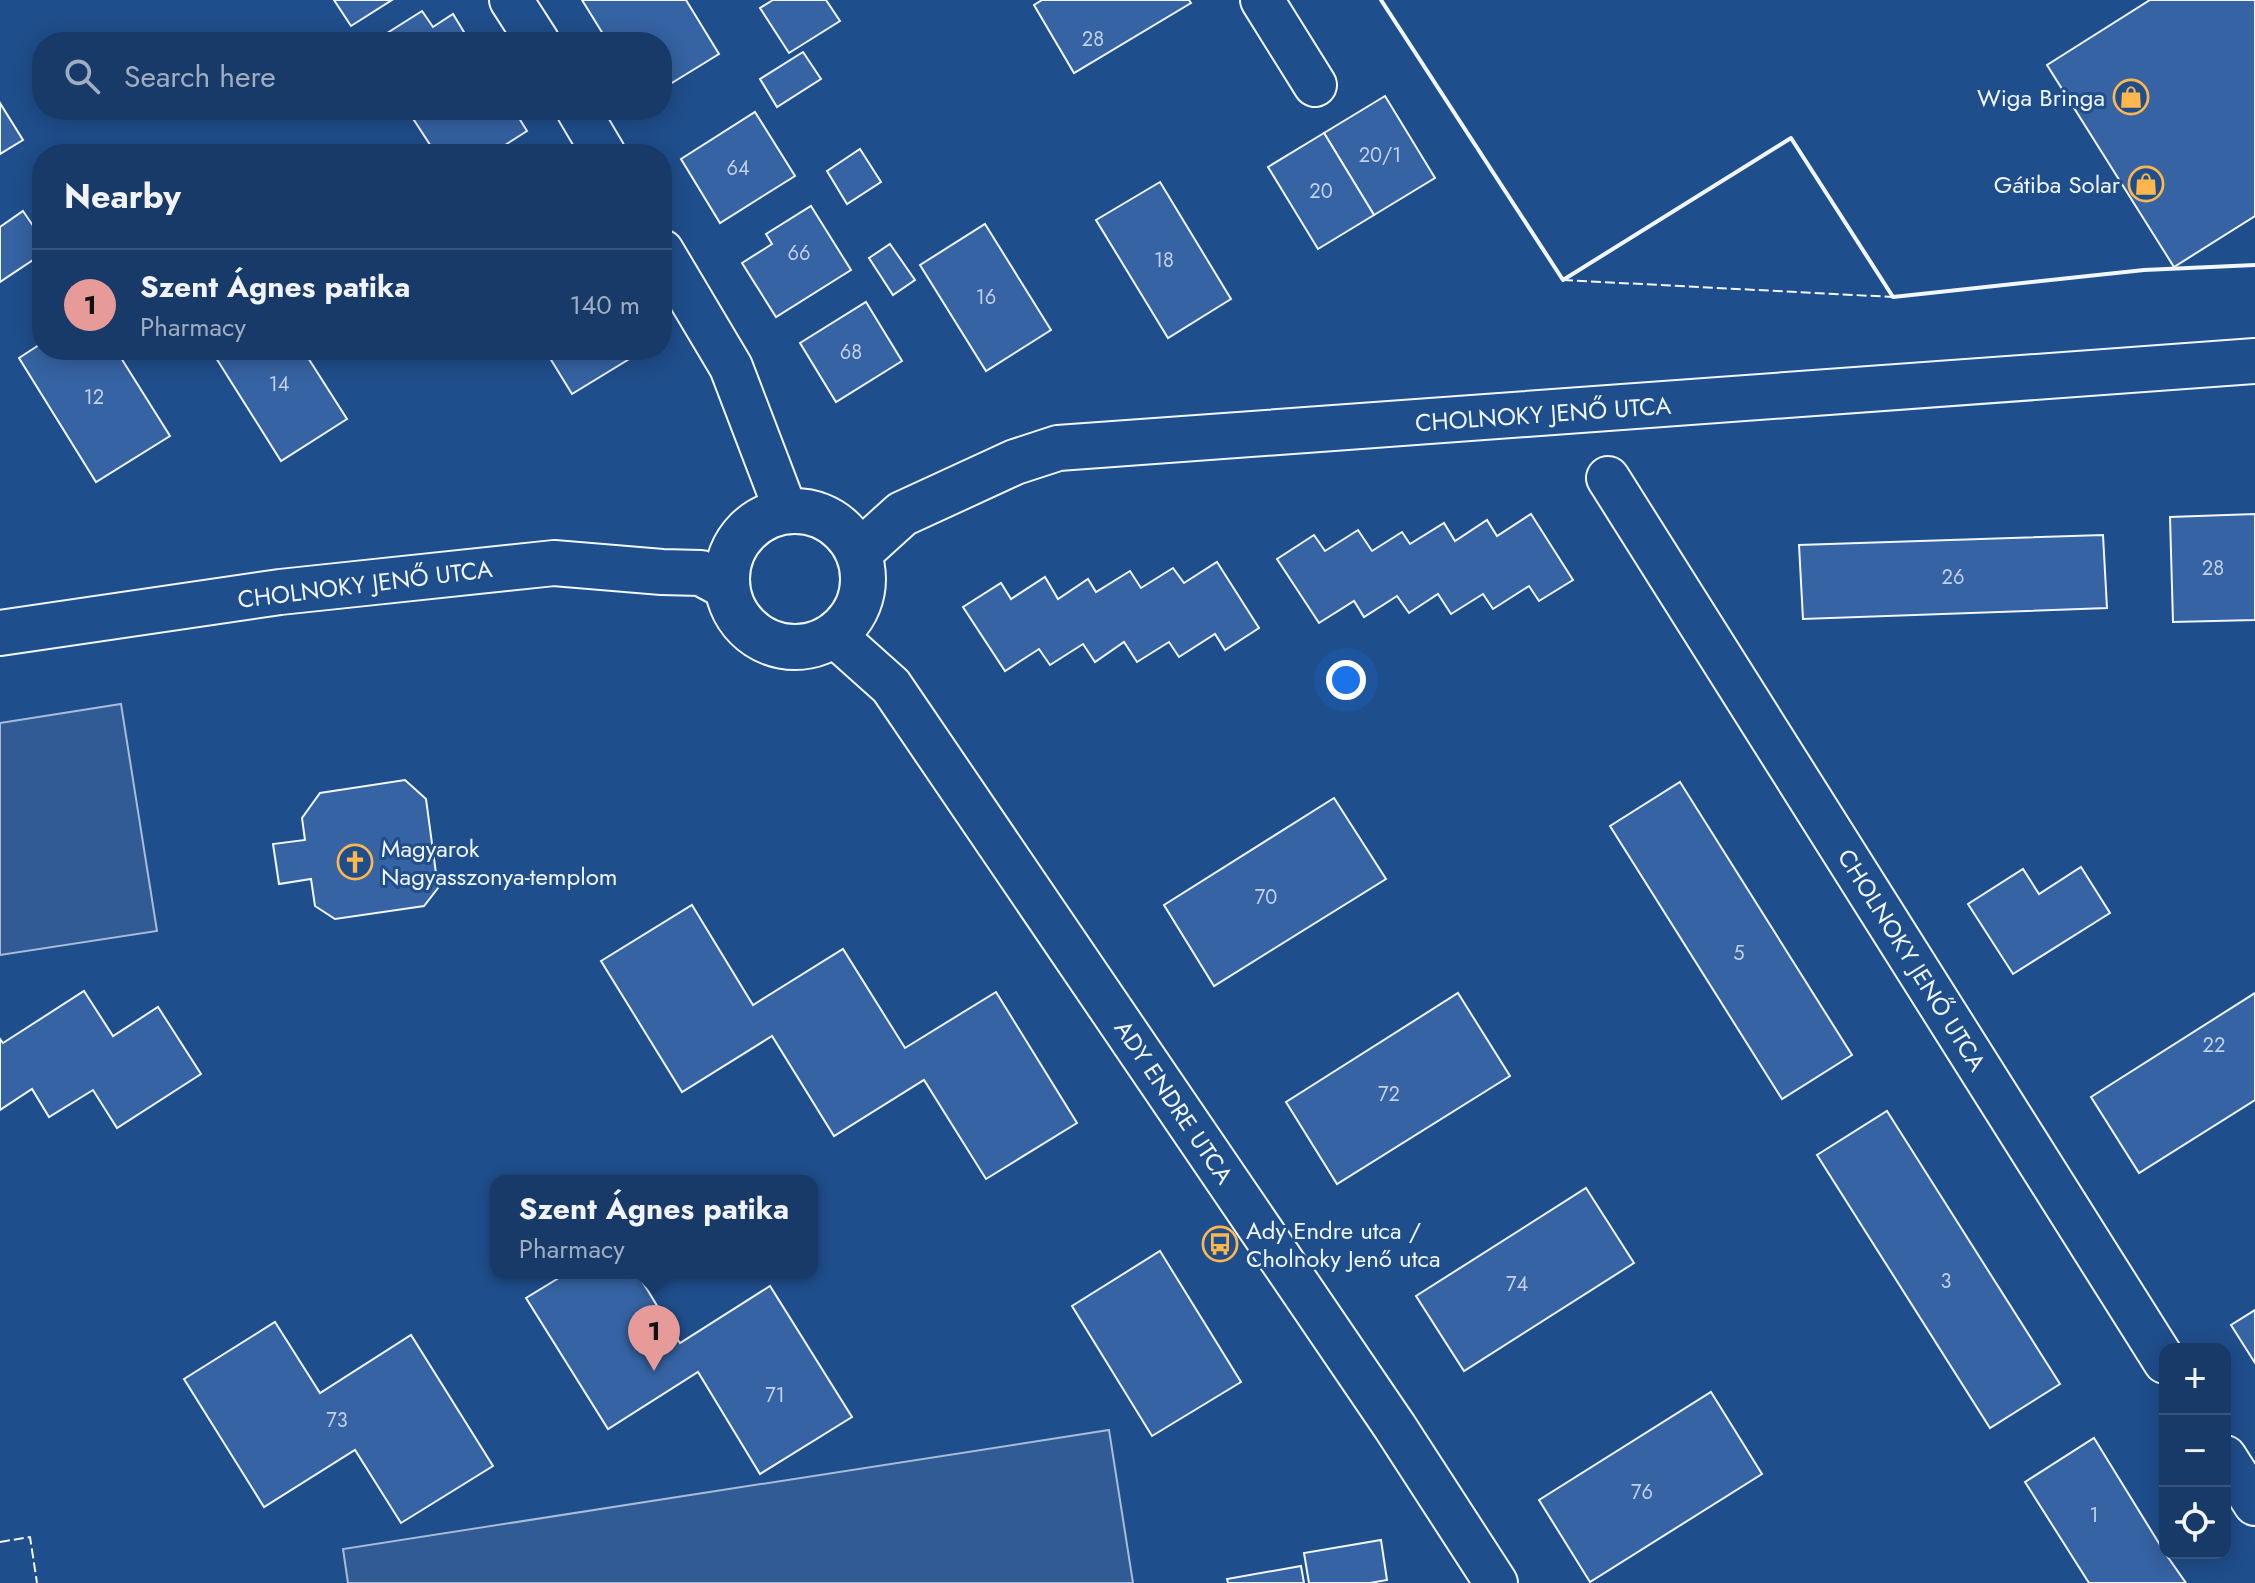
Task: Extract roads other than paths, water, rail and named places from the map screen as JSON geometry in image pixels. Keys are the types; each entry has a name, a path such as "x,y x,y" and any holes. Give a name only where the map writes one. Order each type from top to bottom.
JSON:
{"street":[{"path":"511,0 532,32"},
{"path":"1262,0 1315,85"},
{"path":"584,120 598,144"},
{"path":"672,268 731,367 786,511"},
{"name":"CHOLNOKY JENŐ UTCA","path":"859,553 902,514 1015,462 1058,448 2255,361"},
{"name":"CHOLNOKY JENŐ UTCA","path":"1608,478 2159,1352"},
{"path":"786,511 804,511 821,516 837,524 859,553 863,576 861,599 850,620 834,635 812,645 789,647 767,640 748,628 734,609 727,587 728,565 748,529 765,517 786,511"},
{"name":"CHOLNOKY JENŐ UTCA","path":"0,633 280,592 554,563 701,573 727,587"},
{"name":"ADY ENDRE UTCA","path":"834,635 891,686 1395,1427 1496,1583"},
{"path":"2231,1466 2255,1504"}],"place":[{"name":"Wiga Bringa","path":"2131,97"},
{"name":"Gátiba Solar","path":"2146,184"},
{"name":"Magyarok Nagyasszonya-templom","path":"355,862"},
{"name":"Ady Endre utca / Cholnoky Jenő utca","path":"1220,1244"},
{"name":"Szent Ágnes patika","path":"654,1371"}]}
